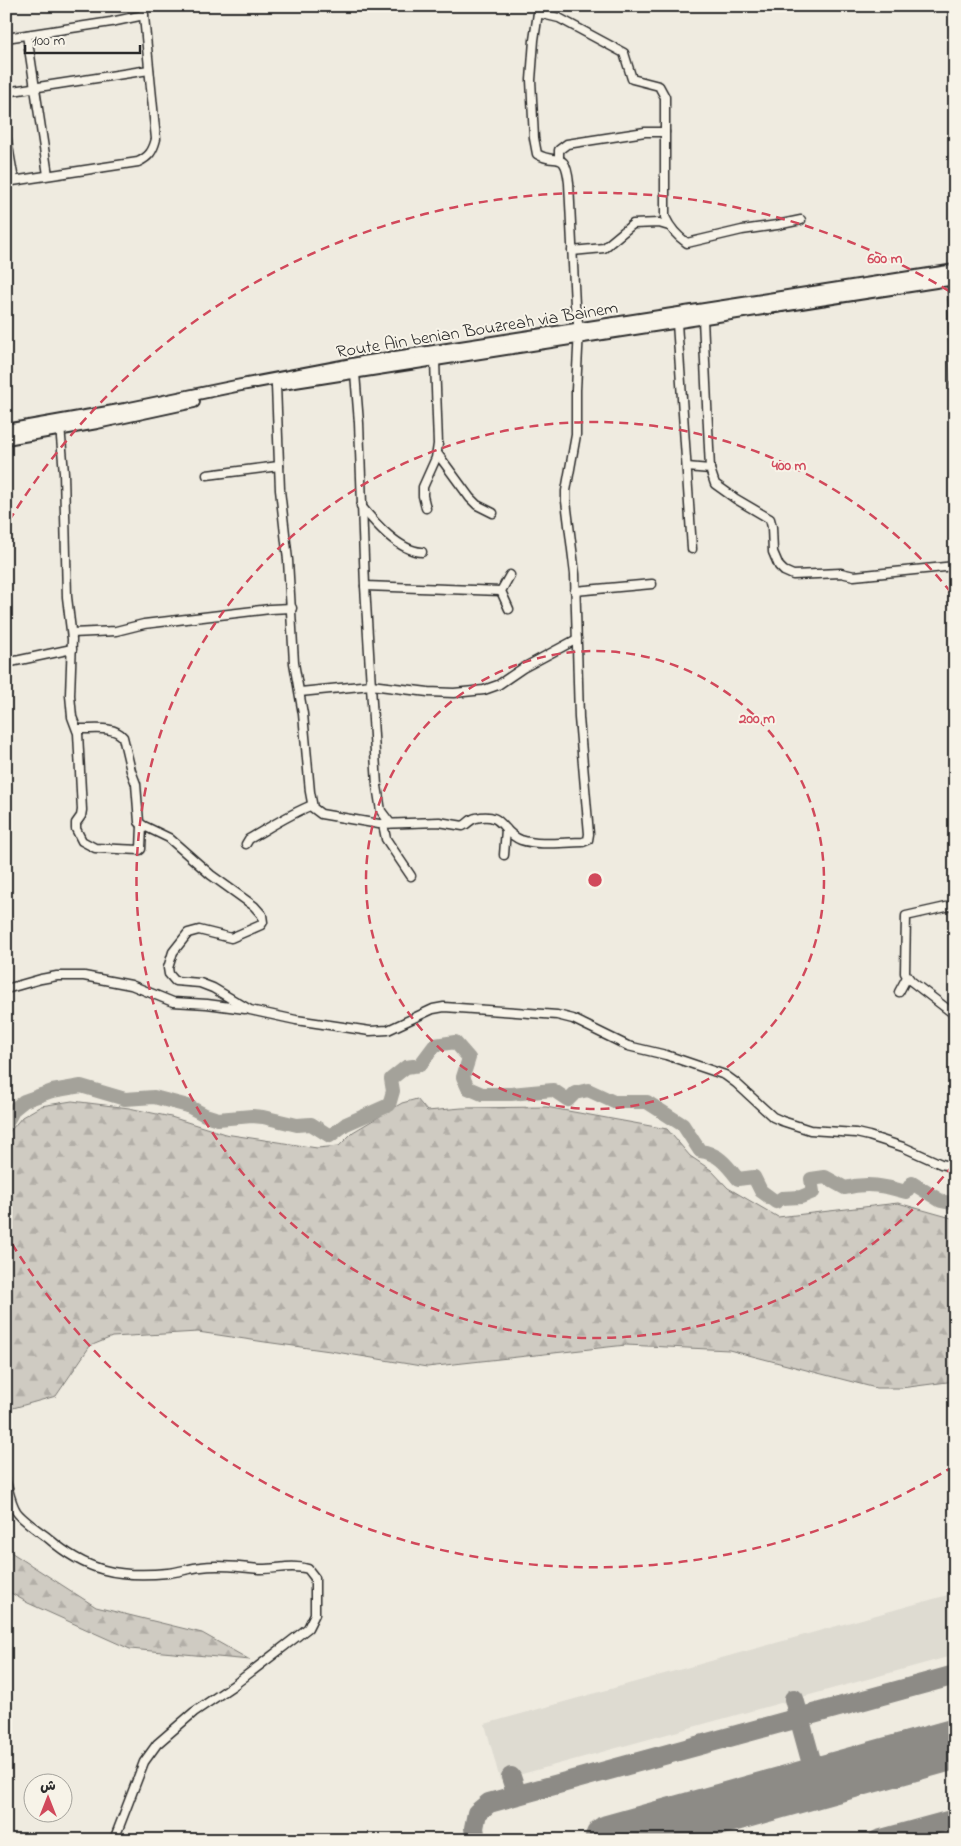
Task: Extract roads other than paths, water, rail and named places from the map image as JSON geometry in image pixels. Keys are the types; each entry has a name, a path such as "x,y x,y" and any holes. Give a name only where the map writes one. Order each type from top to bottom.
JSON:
{"main road":[{"name":"Route Ain benian Bouzreah via Bainem","path":"6,439 60,425 363,362 579,334 954,276"},
{"name":"Route Ain benian Bouzreah via Bainem","path":"6,430 130,416 276,385 435,361 579,334 677,324 954,276"}],"street":[{"path":"6,135 10,181 138,162 146,159 152,153 156,139 143,6"},
{"path":"560,159 540,156 535,150 531,80 534,40 539,10 559,18 624,53 632,79 659,86 665,97 665,217 669,226 680,238 687,243 742,230 801,220"},
{"path":"6,38 144,15"},
{"path":"27,34 48,176"},
{"path":"6,92 149,70"},
{"path":"276,385 279,466 292,608 294,664 300,692 312,805 316,811 321,814 386,824 439,822 463,826 473,818 489,817 498,819 513,836 533,843 583,842 588,840 579,718 575,591 566,501 576,435 579,334 574,305 569,183 567,170 560,159 559,150 567,144 645,132 665,132"},
{"path":"572,251 604,248 633,224 669,226"},
{"path":"954,276 955,407"},
{"path":"703,319 710,469 715,484 736,500 770,519 775,558 779,566 788,574 841,572 854,576 955,566"},
{"path":"677,324 692,549"},
{"path":"426,508 422,496 423,487 437,453 435,361"},
{"path":"355,373 359,424 365,586 379,802 386,824 386,839 411,876"},
{"path":"60,425 64,473 68,597 72,633 70,695 72,718 77,729 82,810 81,816 76,823 76,828 82,841 95,848 140,850 142,825"},
{"path":"437,453 470,498 477,505 493,512"},
{"path":"207,475 279,466"},
{"path":"687,466 710,469"},
{"path":"361,506 373,521 404,547 412,552 422,552"},
{"path":"501,591 510,575"},
{"path":"575,591 652,584"},
{"path":"365,586 501,591"},
{"path":"501,591 509,609"},
{"path":"72,633 116,632 144,624 265,609 292,608"},
{"path":"300,692 371,685 428,692 454,693 484,690 498,686 523,668 577,639"},
{"path":"6,663 72,649"},
{"path":"77,729 114,730 123,737 136,784 139,822 169,838 211,875 254,906 262,915 263,922 261,925 231,938 198,930 188,933 173,952 168,968 169,974 175,981 200,983 213,988 250,1010"},
{"path":"246,844 249,839 289,815 312,805"},
{"path":"504,855 506,828"},
{"path":"955,906 906,916 905,973 955,1015"},
{"path":"6,989 57,976 84,976 123,982 173,1002 207,1004 250,1010 296,1020 377,1032 388,1030 444,1007 565,1017 584,1024 628,1046 666,1055 725,1075 773,1117 782,1121 810,1130 869,1136 903,1147 941,1164 955,1167"},
{"path":"899,992 908,977"},
{"path":"6,1482 12,1502 20,1516 58,1547 86,1565 98,1570 132,1574 169,1573 202,1566 235,1566 263,1569 294,1567 308,1569 315,1578 315,1614 308,1628 249,1674 194,1712 157,1744 144,1762 114,1840"}],"waterway":[{"path":"6,1124 14,1109 24,1101 52,1091 81,1086 125,1099 154,1097 188,1106 218,1119 252,1116 297,1125 311,1124 330,1136 346,1124 389,1105 393,1091 391,1079 406,1067 420,1065 435,1045 455,1042 469,1058 463,1077 468,1088 482,1094 511,1094 553,1090 568,1100 575,1093 588,1090 614,1102 647,1102 683,1125 700,1151 717,1157 738,1179 754,1177 761,1191 776,1202 782,1198 801,1197 813,1192 811,1179 825,1177 845,1188 861,1185 891,1188 906,1192 912,1183 941,1201 951,1203 955,1200"}]}
